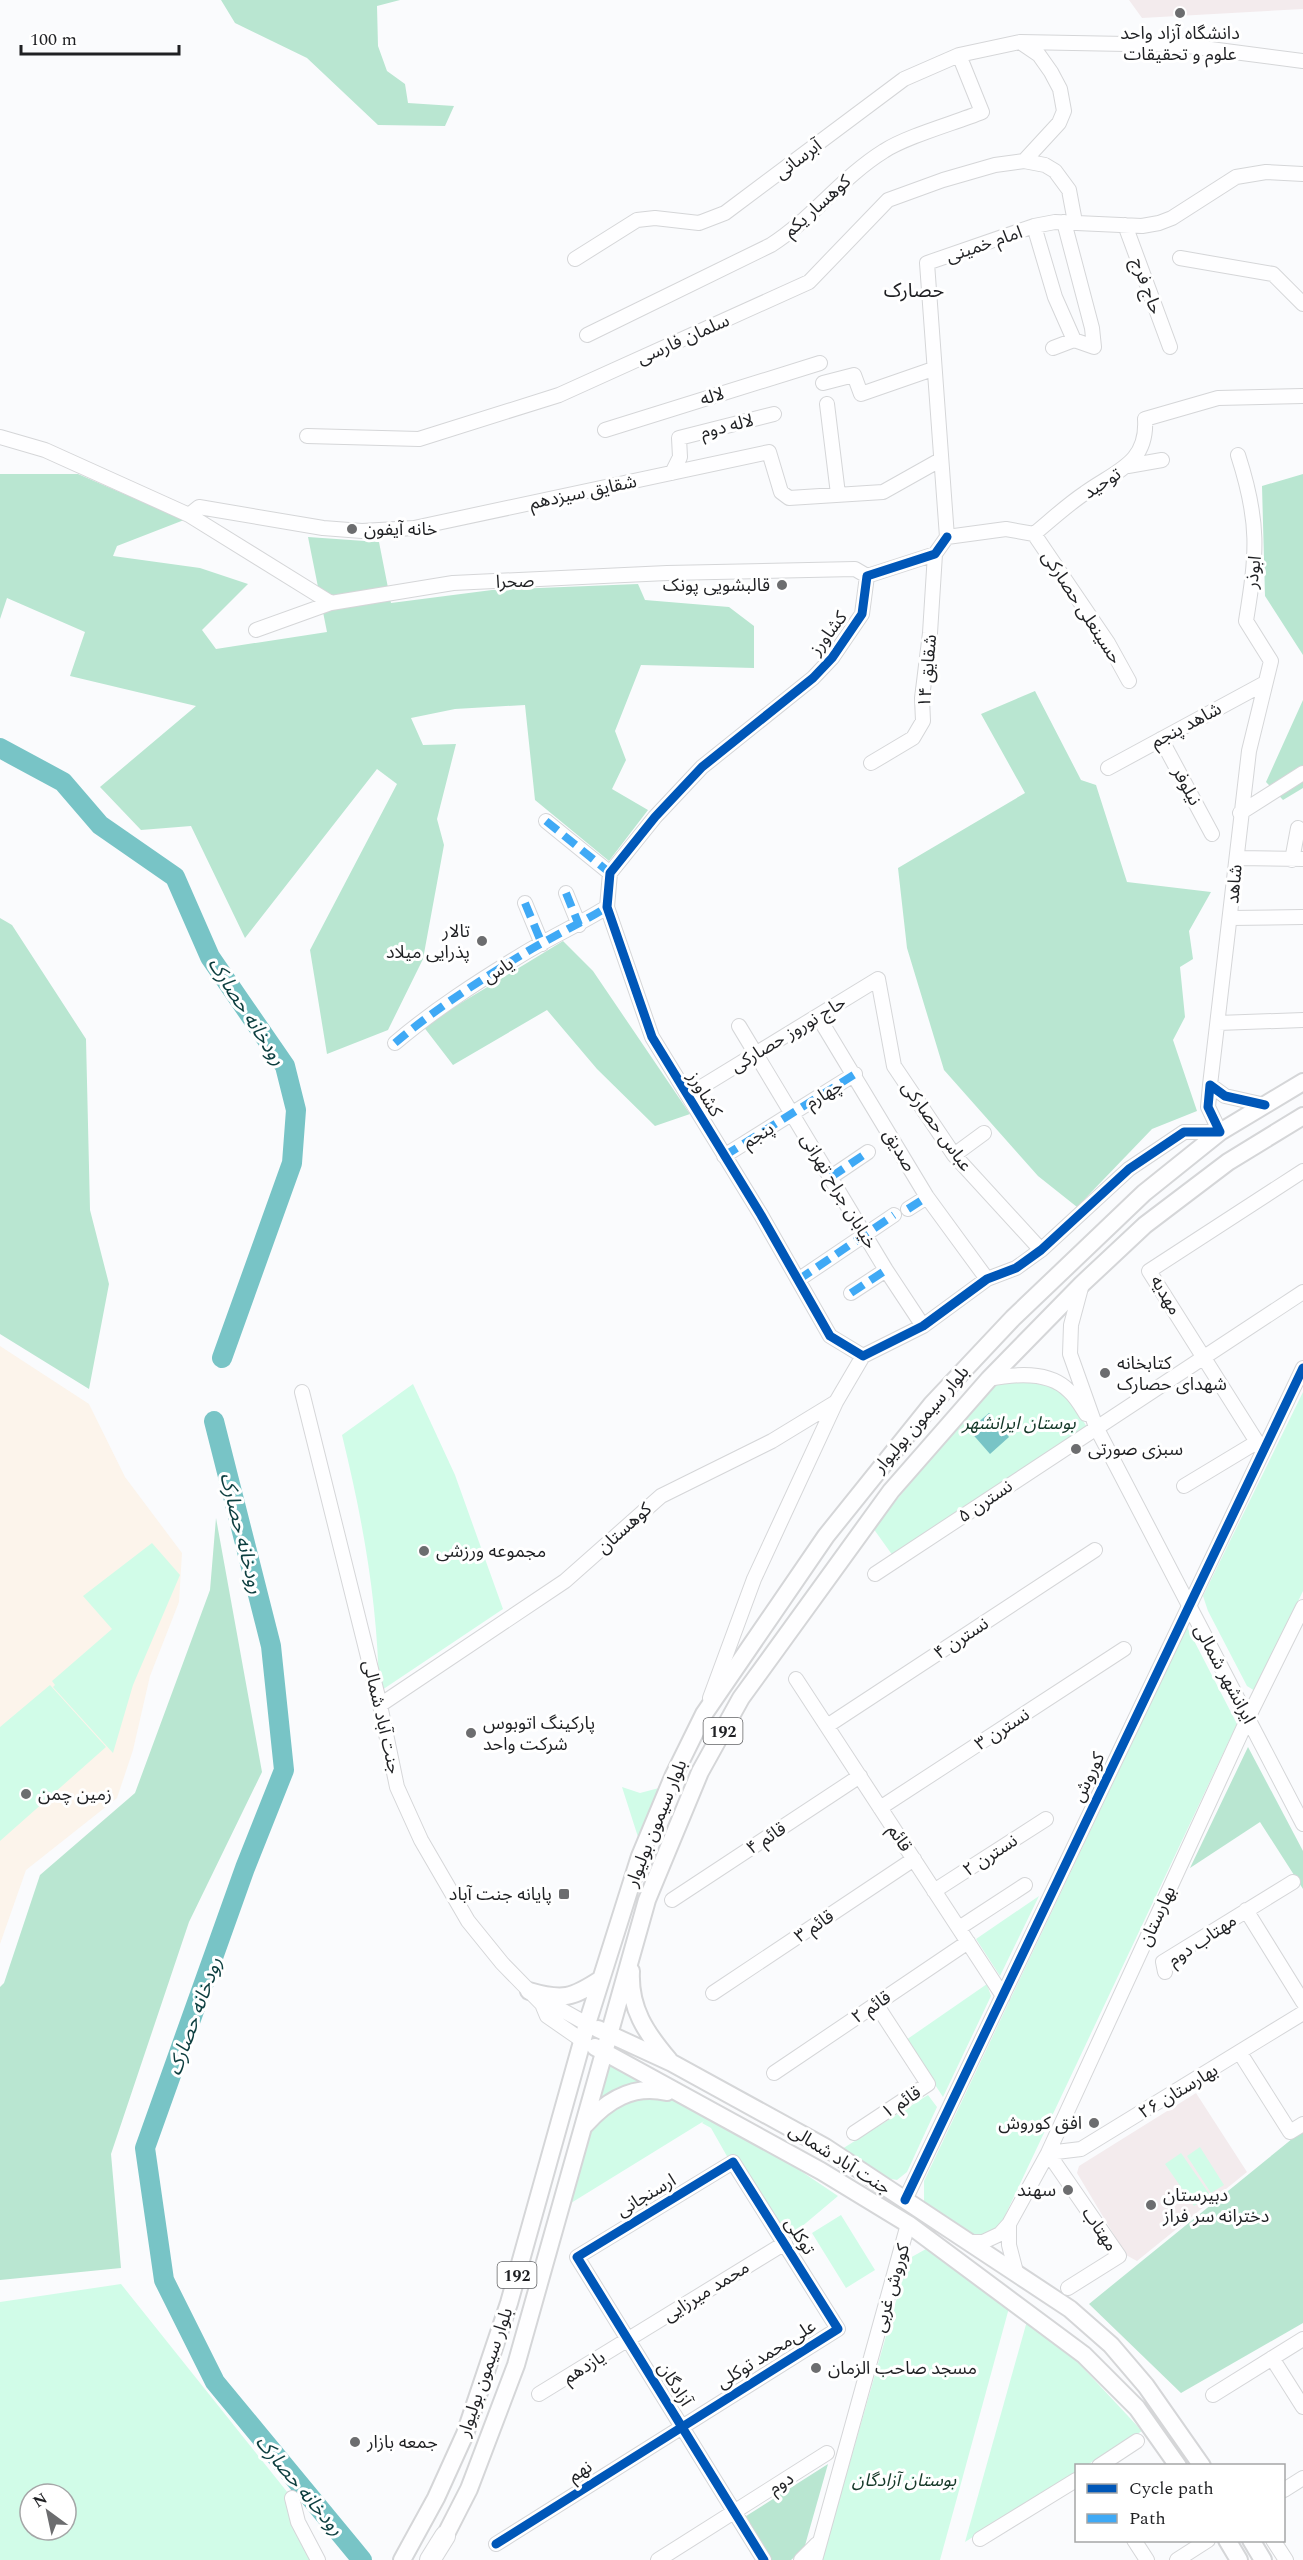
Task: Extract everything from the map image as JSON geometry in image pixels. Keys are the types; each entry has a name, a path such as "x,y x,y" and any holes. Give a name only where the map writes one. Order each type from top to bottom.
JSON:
{"highway":[{"path":"430,2560 445,2536"},
{"path":"441,2560 445,2536"}],"main road":[{"name":"بلوار سیمون بولیوار","path":"402,2560 436,2498 465,2434 494,2354 587,2024 640,1856 673,1777 704,1714 826,1536 932,1404 1013,1318 1123,1213 1220,1132 1303,1082"},
{"name":"بلوار سیمون بولیوار","path":"445,2536 469,2489 516,2365 607,2034 647,1900 669,1841 700,1772 741,1698 891,1491 989,1379 1082,1284 1144,1225 1185,1192 1303,1116"},
{"path":"632,1956 630,1986 637,2014 652,2040 672,2063"},
{"path":"529,1990 546,1996 573,1996 601,1979"},
{"name":"جنت آباد شمالی","path":"587,2024 672,2063 825,2147 972,2242 1070,2309 1111,2345 1161,2404 1201,2464"},
{"name":"جنت آباد شمالی","path":"583,2042 604,2051 821,2171 908,2224 1084,2355 1137,2409 1177,2464"},
{"path":"583,2127 603,2106 619,2096 647,2090 680,2095"},
{"path":"1228,2542 1239,2560"},
{"path":"1252,2542 1263,2560"}],"street":[{"name":"آبرسانی","path":"574,259 637,220 655,218 699,223 725,213 904,79 959,55 1020,42 1180,45 1303,61"},
{"path":"1020,42 1039,55 1052,72 1060,90 1064,111 1059,123 1024,161"},
{"name":"کوهسار یکم","path":"587,335 771,245 790,233 841,184 885,150 982,112 959,55"},
{"path":"1024,161 1045,165 1065,181 1070,222 1092,328 1094,347 1074,340 1053,348"},
{"name":"سلمان فارسی","path":"307,436 418,439 559,395 808,282 888,200 943,180 995,165 1024,161"},
{"name":"امام خمینی","path":"947,537 927,263 1034,226 1070,222 1142,226 1172,218 1236,177 1266,172 1303,174"},
{"name":"حاج فرج","path":"1125,225 1170,347"},
{"path":"1034,226 1060,311 1074,340"},
{"path":"1180,258 1274,274 1303,304"},
{"name":"لاله","path":"605,430 820,363"},
{"path":"823,383 854,375 861,394 933,369"},
{"name":"توحید","path":"1034,534 1085,492 1128,466 1143,444 1145,419 1218,398 1303,396"},
{"path":"827,404 838,494"},
{"name":"لاله دوم","path":"672,473 680,457 679,438 774,414"},
{"path":"0,437 45,450 189,515 331,603"},
{"name":"شقایق سیزدهم","path":"189,515 199,507 322,528 362,531 414,528 769,452 785,496 883,492 940,460"},
{"name":"ابوذر","path":"1238,455 1255,515 1256,557 1246,621 1270,661 1264,683"},
{"path":"1128,466 1162,460"},
{"path":"867,576 935,554 947,537 1006,529 1034,534"},
{"name":"حسینعلی حصارکی","path":"1034,534 1108,643 1129,681"},
{"name":"شقایق ۱۴","path":"871,763 913,738 923,721 922,698 930,633 935,554"},
{"name":"صحرا","path":"256,630 331,603 453,583 855,569 867,576"},
{"name":"کشاورز","path":"863,1356 830,1336 652,1037 607,907 610,873 655,817 702,767 813,678 832,658 862,614 867,576"},
{"name":"شاهد پنجم","path":"1108,768 1264,683"},
{"name":"شاهد","path":"1220,1132 1208,1107 1210,1085 1231,918 1240,813 1249,751 1264,683"},
{"name":"نیلوفر","path":"1161,739 1212,834"},
{"path":"1240,813 1303,773"},
{"path":"546,821 610,873"},
{"path":"1237,858 1298,859 1298,828"},
{"path":"566,893 579,925"},
{"path":"525,903 542,944"},
{"name":"یاس","path":"395,1043 454,998 607,907"},
{"path":"1231,918 1303,917"},
{"name":"حاج نوروز حصارکی","path":"698,1089 819,1018 878,979"},
{"name":"عباس حصارکی","path":"878,979 894,1066 954,1155 1041,1250"},
{"name":"صدیق","path":"819,1018 855,1074 927,1197 987,1279"},
{"path":"1218,1023 1303,1020"},
{"name":"خیابان جراح تهرانی","path":"739,1026 886,1270 923,1326"},
{"name":"چهارم","path":"792,1113 855,1074"},
{"path":"1210,1085 1225,1096 1265,1105"},
{"name":"پنجم","path":"724,1156 792,1113"},
{"path":"863,1356 923,1326 987,1279 1016,1268 1041,1250 1129,1169 1184,1131 1220,1132"},
{"path":"954,1155 984,1133"},
{"path":"831,1177 868,1152"},
{"name":"مهدیه","path":"1184,1486 1257,1442 1149,1271 1303,1171"},
{"path":"908,1209 927,1197"},
{"path":"798,1280 894,1215"},
{"path":"851,1293 886,1270"},
{"path":"1082,1284 1071,1325 1070,1354 1096,1427"},
{"name":"نسترن ۵","path":"875,1574 1303,1292"},
{"name":"کوهستان","path":"380,1705 565,1581 661,1496 772,1441 836,1402 863,1356"},
{"name":"کوروش","path":"905,2200 1303,1368"},
{"path":"989,1379 1023,1375 1049,1379 1069,1390 1096,1427"},
{"name":"جنت آباد شمالی","path":"302,1392 380,1705 397,1787 421,1840 468,1921 502,1963 542,2004 547,2016 583,2042"},
{"path":"704,1714 754,1579 836,1402"},
{"name":"ایرانشهر شمالی","path":"1096,1427 1303,1824"},
{"name":"نسترن ۴","path":"827,1726 1095,1550"},
{"name":"بهارستان","path":"972,2242 983,2242 1000,2234 1009,2224 1048,2153 1248,1718 1303,1607"},
{"name":"نسترن ۳","path":"880,1808 1124,1649"},
{"name":"قائم","path":"796,1679 1004,1996"},
{"name":"قائم ۴","path":"672,1900 860,1776"},
{"name":"نسترن ۲","path":"934,1891 1046,1819"},
{"name":"قائم ۳","path":"714,1993 914,1859"},
{"name":"مهتاب دوم","path":"1165,1972 1163,1962 1293,1882"},
{"path":"959,1929 1025,1886"},
{"name":"مهتاب دوم","path":"1246,1911 1303,2002"},
{"name":"قائم ۲","path":"774,2073 968,1942"},
{"name":"جنت آباد شمالی","path":"542,2004 553,2004 587,2024"},
{"name":"قائم ۱","path":"854,2133 928,2084 876,2004"},
{"name":"بهارستان ۲۶","path":"1048,2153 1081,2149 1303,2013"},
{"path":"1240,2053 1290,2132 1303,2124"},
{"name":"مهتاب","path":"1048,2153 1119,2256 1068,2288"},
{"name":"توکلی","path":"733,2162 838,2329"},
{"name":"ارسنجانی","path":"577,2257 733,2162"},
{"name":"کوروش غربی","path":"815,2560 908,2224"},
{"path":"1009,2224 1009,2245 1016,2272"},
{"name":"محمد میرزایی","path":"628,2340 785,2242"},
{"name":"آزادگان","path":"577,2257 764,2560"},
{"name":"علی‌محمد توکلی","path":"682,2427 838,2329"},
{"path":"1213,2395 1303,2339"},
{"name":"یازدهم","path":"539,2394 628,2340"},
{"path":"1272,2358 1303,2407"},
{"name":"نهم","path":"496,2544 682,2427"},
{"path":"1103,2464 1137,2441"},
{"name":"دوم","path":"658,2560 827,2453"},
{"path":"1285,2489 1303,2478"},
{"path":"980,2539 1075,2481"},
{"path":"292,2498 298,2522 318,2560"},
{"path":"801,2560 820,2540"},
{"path":"1135,2542 1147,2560"},
{"path":"1177,2560 1206,2542"},
{"path":"1274,2542 1286,2560"}],"shaded area":[{"name":"دانشگاه آزاد واحد علوم و تحقیقات","path":"1129,0 1303,0 1303,9 1142,18"},
{"path":"0,1346 89,1404 125,1477 182,1553 179,1602 150,1676 133,1750 117,1798 26,1870 0,1944"},
{"name":"دبیرستان دخترانه سر فراز","path":"1196,2093 1247,2172 1137,2261 1126,2255 1077,2173 1079,2166"}],"green space":[{"path":"221,0 400,0 377,6 378,46 387,71 405,84 408,103 454,106 445,126 378,125 307,58 235,23"},
{"path":"0,474 78,474 184,520 117,546 113,556 200,568 248,584 202,630 216,649 327,632 308,537 379,542 391,603 492,590 638,584 645,600 729,607 754,626 754,668 641,665 615,731 626,760 612,789 648,810 609,861 535,800 525,705 455,709 411,718 423,745 456,744 437,819 444,845 423,959 388,1030 327,1054 310,950 397,784 377,769 245,938 191,826 141,830 100,787 196,706 70,676 85,632 7,598 0,619"},
{"path":"1303,474 1303,655 1265,596 1262,486"},
{"path":"1035,691 1081,780 1096,785 1127,882 1211,892 1189,931 1193,959 1180,967 1185,1017 1173,1040 1197,1111 1152,1129 1077,1207 1038,1176 944,1070 907,948 898,868 1025,793 981,714"},
{"path":"1303,700 1303,788 1283,800 1266,782"},
{"path":"0,918 12,925 86,1039 90,1210 109,1284 89,1389 0,1334"},
{"path":"563,941 593,971 690,1114 655,1126 597,1069 547,1010 453,1065 423,1026"},
{"name":"بوستان ایرانشهر","path":"1010,1380 1039,1384 1058,1391 1072,1404 1088,1428 893,1556 873,1528 985,1394 997,1385"},
{"name":"مجموعه ورزشی","path":"413,1384 455,1475 503,1609 379,1692 376,1627 368,1563 342,1435"},
{"path":"1303,1392 1303,1591 1255,1691 1247,1686 1208,1611 1203,1596"},
{"path":"216,1518 262,1772 189,1922 111,2154 121,2268 0,2280 0,1987 4,1983 40,1875 135,1793 210,1590"},
{"path":"152,1543 180,1575 133,1685 113,1753 53,1687 55,1685 52,1681 112,1629 83,1596"},
{"path":"1187,1627 1237,1724 1002,2222 994,2233 984,2240 971,2236 924,2202 924,2181"},
{"name":"زمین چمن","path":"50,1685 106,1747 0,1841 0,1727"},
{"path":"1248,1747 1303,1851 1303,1889 1260,1822 1190,1868"},
{"path":"622,1787 640,1793 659,1788 638,1837"},
{"path":"1039,1896 1000,1976 976,1939"},
{"path":"987,1984 991,1996 943,2097 906,2040"},
{"path":"607,2064 656,2086 594,2111"},
{"path":"928,2095 937,2107 907,2172 897,2180 886,2178 842,2149"},
{"path":"667,2097 780,2157 838,2196 787,2239 734,2154 728,2158 711,2128 702,2123 704,2121 571,2203 594,2123 624,2098"},
{"path":"1303,2130 1303,2323 1181,2393 1089,2304"},
{"path":"1200,2147 1224,2185 1211,2193 1187,2156"},
{"path":"1181,2153 1210,2195 1194,2206 1165,2164"},
{"path":"841,2215 875,2270 846,2288 812,2233"},
{"name":"بوستان آزادگان","path":"926,2249 1009,2308 940,2560 822,2560 908,2259"},
{"path":"121,2284 292,2498 318,2560 0,2560 0,2302"},
{"path":"1027,2321 1073,2357 1142,2431 1089,2464 1075,2464 1075,2473 965,2542"},
{"path":"828,2464 804,2549 791,2560 768,2560 743,2518"}],"water":[{"path":"989,1413 1009,1437 990,1454 969,1430"}],"waterway":[{"name":"رودخانه حصارک","path":"0,748 63,782 100,825 175,877 210,957 285,1066 296,1110 292,1163 222,1358"},
{"name":"رودخانه حصارک","path":"214,1421 271,1646 284,1770 245,1868 145,2148 164,2280 215,2382 362,2560"}],"marked path":[{"path":"546,821 610,873"},
{"path":"566,893 579,925"},
{"path":"525,903 542,944"},
{"path":"395,1043 441,1007 490,975 607,907"},
{"path":"724,1156 855,1074"},
{"path":"831,1177 868,1152"},
{"path":"908,1209 927,1197"},
{"path":"798,1280 894,1215"},
{"path":"851,1293 886,1270"}],"cycle path":[{"path":"947,537 935,554 867,576 862,614 832,658 813,678 702,767 655,817 610,873 607,907 652,1037 761,1215 830,1336 863,1356 923,1326 987,1279 1016,1268 1041,1250 1129,1169 1184,1132 1220,1132 1208,1107 1210,1085 1225,1096 1265,1105"},
{"path":"905,2200 1303,1368"},
{"path":"496,2544 838,2329 733,2162 577,2257 670,2408 693,2446 764,2560"}],"place":[{"name":"دانشگاه آزاد واحد علوم و تحقیقات","path":"1180,13"},
{"name":"خانه آیفون","path":"352,529"},
{"name":"قالبشویی پونک","path":"782,585"},
{"name":"تالار پذرایی میلاد","path":"482,941"},
{"name":"کتابخانه شهدای حصارک","path":"1105,1373"},
{"name":"سبزی صورتی","path":"1076,1449"},
{"name":"مجموعه ورزشی","path":"424,1551"},
{"name":"پارکینگ اتوبوس شرکت واحد","path":"471,1733"},
{"name":"زمین چمن","path":"26,1794"},
{"name":"پایانه جنت آباد","path":"564,1894"},
{"name":"افق کوروش","path":"1094,2123"},
{"name":"سهند","path":"1068,2190"},
{"name":"دبیرستان دخترانه سر فراز","path":"1151,2205"},
{"name":"مسجد صاحب الزمان","path":"816,2368"},
{"name":"جمعه بازار","path":"355,2442"}],"district":[{"name":"حصارک","path":"914,290"}]}
